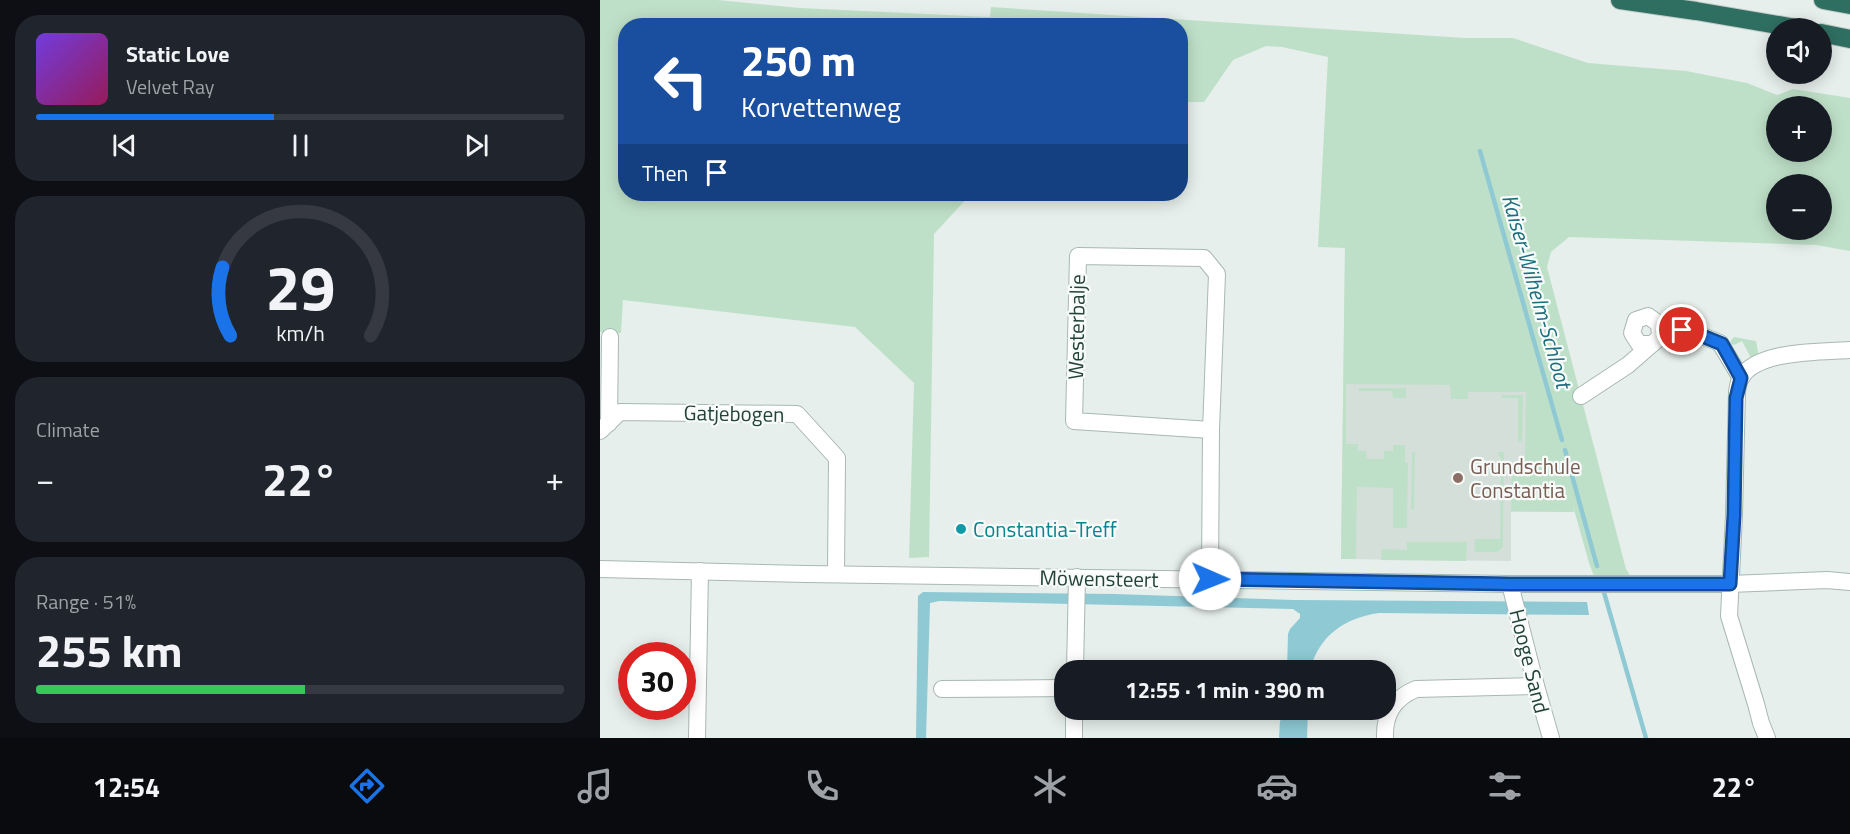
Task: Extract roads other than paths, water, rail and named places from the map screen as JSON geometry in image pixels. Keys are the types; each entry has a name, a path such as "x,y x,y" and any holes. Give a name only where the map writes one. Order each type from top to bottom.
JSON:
{"highway":[{"path":"1620,0 1766,23"},
{"path":"1823,0 1850,5"},
{"path":"1832,35 1850,39"}],"street":[{"name":"Westerbalje","path":"1210,579 1211,430 1217,273 1204,258 1078,256 1074,421 1211,430"},
{"path":"1581,396 1628,365 1668,332 1682,330 1717,341 1724,346 1741,378"},
{"name":"Gatjebogen","path":"604,427 610,337"},
{"path":"1767,738 1730,625 1736,398 1741,378 1754,366 1772,357 1850,350"},
{"name":"Gatjebogen","path":"604,427 620,412 797,414 837,458 836,574"},
{"name":"Möwensteert","path":"600,569 836,574 1077,592 1210,579 1512,590 1816,581 1850,582"},
{"path":"697,738 700,571"},
{"name":"Hooge Sand","path":"1512,590 1551,738"},
{"path":"1075,660 1077,592"},
{"path":"1385,738 1387,717 1392,707 1398,698 1416,689 1536,686"},
{"path":"942,689 1054,688"},
{"path":"1074,720 1074,738"}],"water":[{"path":"923,592 1115,594 1294,600 1587,602 1589,615 1379,613 1366,615 1344,624 1327,638 1313,660 1287,660 1288,634 1300,618 1300,614 1293,609 939,601 930,603 926,738 916,738 918,596"},
{"path":"1308,720 1307,738 1279,738 1280,721"}],"waterway":[{"name":"Kaiser-Wilhelm-Schloot","path":"1480,151 1562,440"},
{"name":"Kaiser-Wilhelm-Schloot","path":"1565,450 1597,566"},
{"name":"Kaiser-Wilhelm-Schloot","path":"1603,589 1646,738"}],"place":[{"name":"Grundschule Constantia","path":"1458,478"},
{"name":"Constantia-Treff","path":"961,529"}]}
